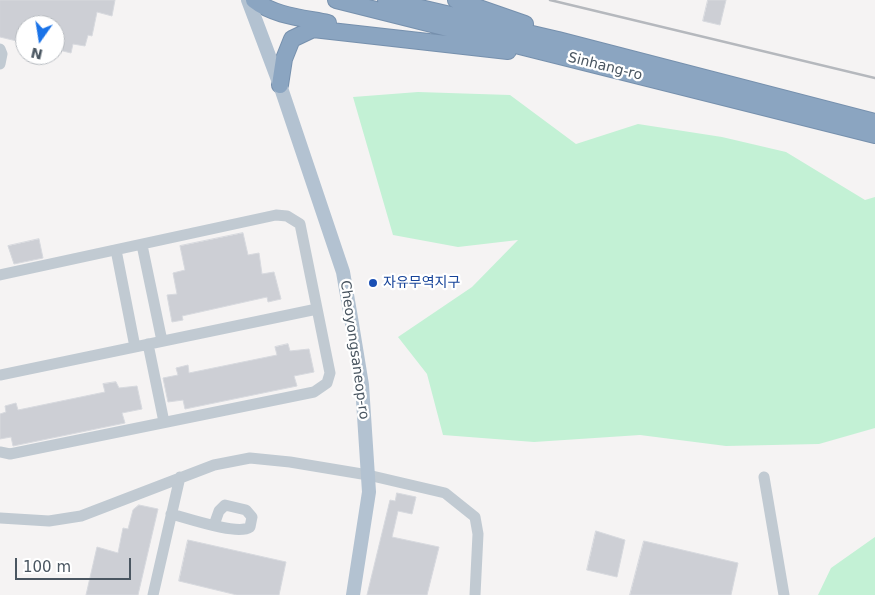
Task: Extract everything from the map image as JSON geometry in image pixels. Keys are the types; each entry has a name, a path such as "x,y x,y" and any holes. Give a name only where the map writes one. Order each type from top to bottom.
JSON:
{"highway":[{"path":"254,0 262,6 286,14 397,38"},
{"name":"Sinhang-ro","path":"336,0 875,135"},
{"name":"Sinhang-ro","path":"386,0 558,40 875,122"},
{"path":"456,0 514,19 558,40"},
{"path":"280,86 284,59 292,39 313,29 574,59"}],"main road":[{"name":"Cheoyongsaneop-ro","path":"248,0 280,86 343,272 362,385 369,492 353,595"}],"street":[{"path":"0,49 2,59 0,64"},
{"path":"0,275 276,215 287,216 300,224 330,373 330,378 322,389 10,454 0,452"},
{"path":"142,244 162,342"},
{"path":"116,250 135,347"},
{"path":"0,375 317,309"},
{"path":"148,344 164,422"},
{"path":"0,518 49,521 81,516 214,465 250,458 290,462 368,475 445,493 475,516 478,534 476,595"},
{"path":"155,595 180,477"},
{"path":"764,477 784,595"},
{"path":"172,514 214,525"}],"green space":[{"path":"418,92 510,95 576,144 638,124 722,137 786,152 865,200 875,197 875,428 819,444 726,446 640,435 534,442 443,435 427,374 398,337 472,287 518,240 458,247 393,235 353,97"},
{"path":"875,537 875,595 818,595 831,568"}],"building":[{"path":"0,0 115,0 112,16 97,12 92,36 88,35 85,46 73,44 71,53 65,52 65,15 15,15 15,41 0,37"},
{"path":"708,0 726,0 720,25 703,21"},
{"path":"243,233 248,255 259,253 262,274 274,272 281,299 268,302 267,297 182,316 183,320 172,322 167,295 177,294 173,273 185,270 180,246"},
{"path":"39,239 43,258 14,264 8,246"},
{"path":"288,344 290,351 309,349 314,372 294,376 297,386 185,409 183,400 168,402 163,378 178,375 176,368 188,365 189,373 277,355 275,347"},
{"path":"116,382 119,388 137,386 142,409 122,413 125,423 13,446 11,437 0,439 0,414 6,412 5,406 16,403 18,410 105,392 103,384"},
{"path":"397,493 416,497 412,514 398,511 392,537 439,547 427,595 367,595 390,500 395,501"},
{"path":"139,505 158,509 138,595 86,595 97,547 118,553 123,528 128,529 133,510"},
{"path":"596,531 625,540 617,577 587,570"},
{"path":"188,540 286,562 279,595 237,595 179,581"},
{"path":"644,541 738,563 731,595 630,595"}],"railway":[{"path":"550,0 875,78"}],"place":[{"name":"자유무역지구","path":"373,283"}]}
